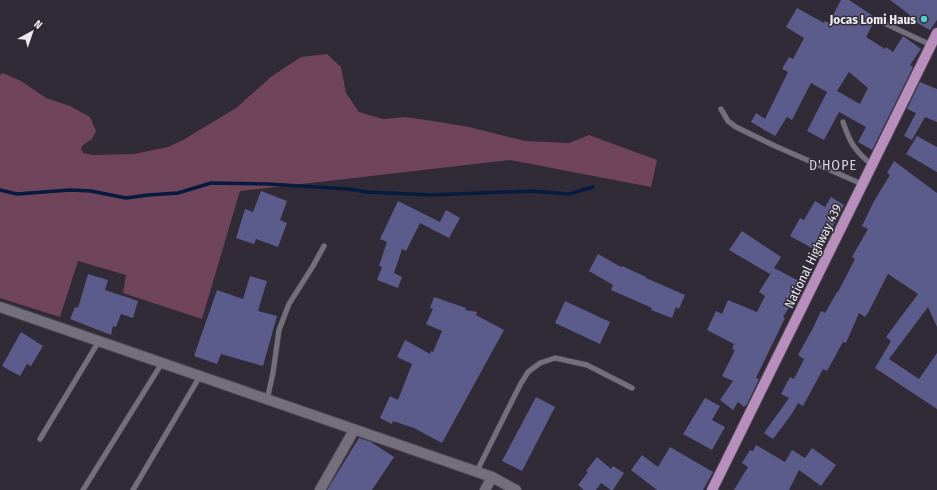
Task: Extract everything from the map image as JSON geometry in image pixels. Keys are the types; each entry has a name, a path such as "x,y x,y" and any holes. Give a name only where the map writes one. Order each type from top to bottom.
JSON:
{"main road":[{"name":"National Highway 439","path":"712,490 937,33"}],"street":[{"path":"0,307 99,340 354,430 477,471 516,490"},
{"path":"320,490 354,430"},
{"path":"485,490 492,477"}],"lane":[{"path":"884,23 931,45"},
{"path":"721,109 728,121 736,127 862,184"},
{"path":"843,122 853,147 872,165"},
{"path":"267,400 273,373 279,330 289,304 324,246"},
{"path":"40,439 99,340"},
{"path":"477,471 520,385 528,372 540,363 555,358 587,365 632,388"},
{"path":"84,490 162,363"},
{"path":"133,490 200,376"}],"shaded area":[{"path":"327,54 341,67 346,93 359,112 383,119 405,117 469,127 525,141 569,143 589,135 657,160 651,187 510,160 240,191 202,319 123,293 126,275 78,261 60,317 0,298 0,75 3,73 21,81 46,98 70,106 90,117 96,131 92,139 83,145 81,149 83,153 93,155 134,154 168,147 183,140 236,108 272,76 301,57"}],"building":[{"path":"841,0 849,0 876,18 866,37 885,49 886,47 893,52 903,36 921,49 910,65 913,67 872,150 858,142 866,127 839,112 824,140 807,131 827,92 811,83 792,120 787,117 775,136 751,122 756,113 765,119 788,72 782,69 789,57 793,59 804,38 786,27 797,8 824,23 825,21 829,23","holes":["849,72 868,88 860,104 837,91"]},
{"path":"890,0 937,0 937,20 930,30 908,18 910,15"},
{"path":"920,82 937,89 937,122 925,117 912,140 904,136 916,113 907,109"},
{"path":"917,136 937,147 937,172 906,154"},
{"path":"894,161 937,193 937,327 928,307 889,359 919,379 937,353 937,409 875,368 891,341 886,337 918,294 888,274 868,313 865,317 859,313 846,343 843,342 827,371 823,369 803,406 798,403 773,439 764,433 789,398 781,394 790,377 794,379 804,359 798,355 821,311 825,313 855,259 852,257 868,229 862,226 874,201 890,175 887,173"},
{"path":"261,191 287,201 280,220 287,223 278,247 256,239 254,244 236,238 245,209 253,212"},
{"path":"831,197 844,205 819,252 790,236 800,218 804,220 815,201 825,207"},
{"path":"398,201 440,222 446,210 460,218 449,238 420,223 406,251 402,249 394,273 402,277 398,288 377,280 382,267 379,266 387,242 380,239"},
{"path":"742,231 781,257 774,268 799,281 790,297 794,300 783,317 785,318 756,378 759,379 747,404 744,407 738,402 733,410 720,400 733,381 722,376 735,350 732,349 734,344 707,330 716,311 722,314 728,300 757,312 765,296 759,292 773,270 770,274 729,250"},
{"path":"598,254 621,267 622,266 685,295 679,309 676,307 672,318 651,310 652,308 611,290 613,285 589,271"},
{"path":"88,274 108,280 105,290 138,301 133,318 121,314 116,327 113,326 111,335 70,319 75,307 78,308"},
{"path":"250,276 267,281 258,311 277,316 263,366 221,354 217,364 194,356 217,290 243,299"},
{"path":"434,297 466,308 465,310 477,312 476,315 504,330 442,443 414,428 393,421 392,424 380,418 390,396 398,400 412,364 397,357 405,340 430,354 431,351 433,352 442,331 426,324 433,309 430,308"},
{"path":"565,301 610,322 600,344 555,323"},
{"path":"21,332 43,346 31,366 27,364 20,376 2,366"},
{"path":"536,397 555,407 522,471 502,461"},
{"path":"705,398 720,406 712,420 725,427 712,450 683,434"},
{"path":"359,438 371,442 394,457 372,490 327,490"},
{"path":"756,445 785,462 792,450 805,458 812,448 836,465 821,486 799,470 789,490 734,490 748,467 742,463 750,450 753,451"},
{"path":"670,447 713,472 703,490 657,490 631,470 642,455 658,467"},
{"path":"597,457 611,469 613,466 624,473 613,490 601,483 596,490 584,490 578,485 588,472 586,471"}],"waterway":[{"path":"0,190 17,194 70,190 91,191 126,198 178,193 211,183 268,184 348,189 367,192 431,195 531,191 569,194 593,187"}],"place":[{"name":"Jocas Lomi Haus","path":"924,19"}],"district":[{"name":"D'HOPE","path":"833,165"}]}
